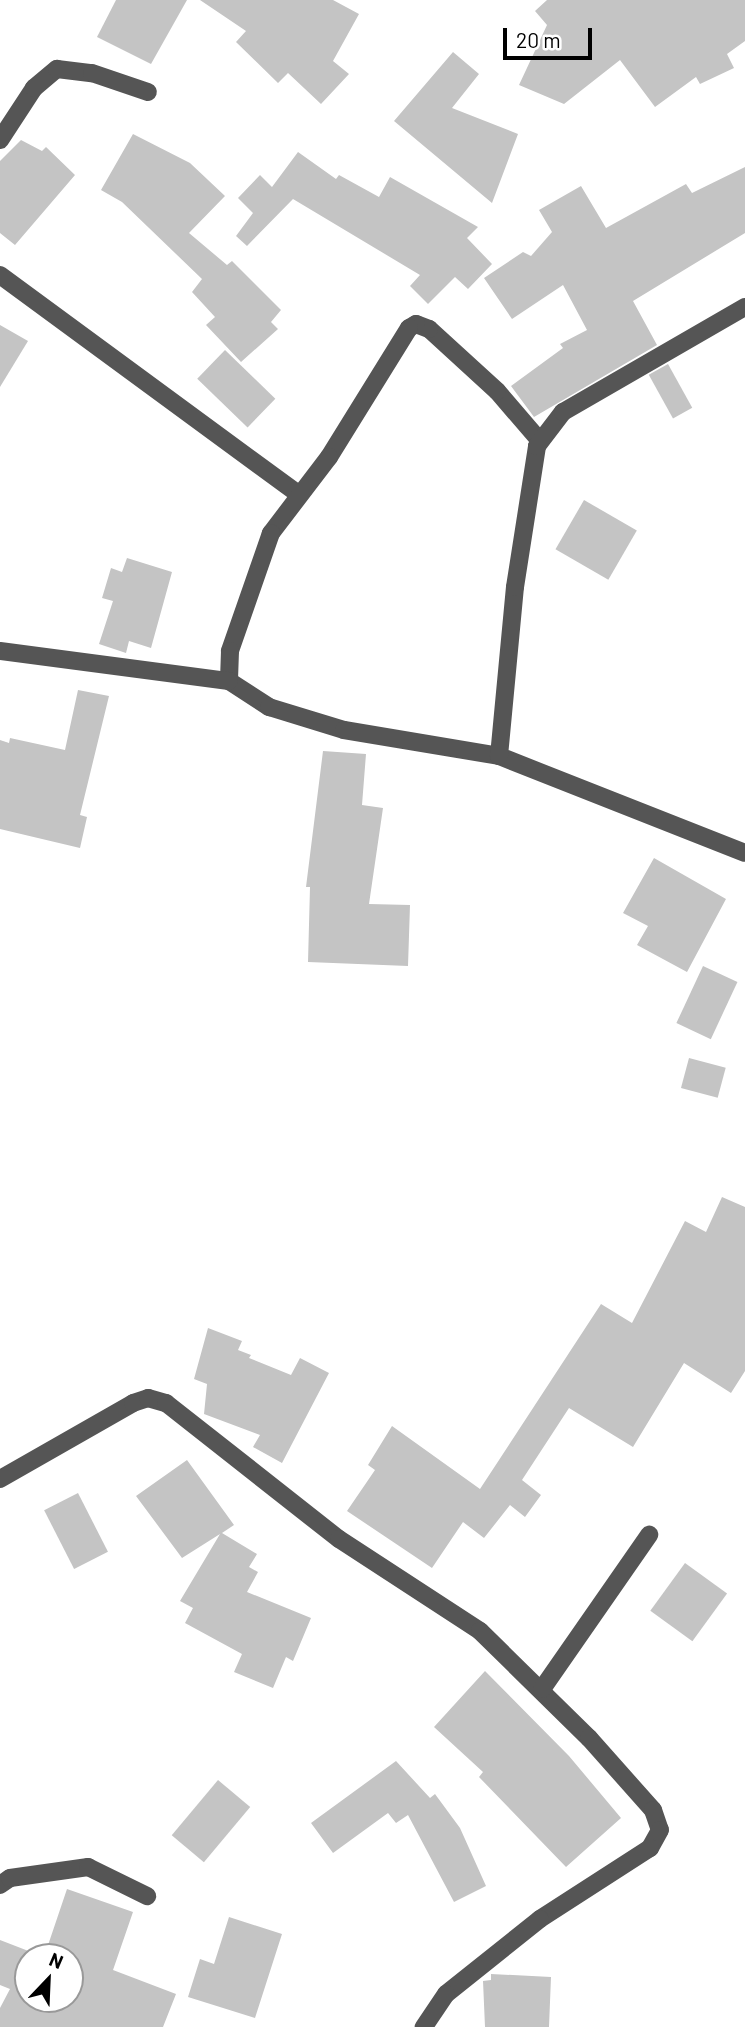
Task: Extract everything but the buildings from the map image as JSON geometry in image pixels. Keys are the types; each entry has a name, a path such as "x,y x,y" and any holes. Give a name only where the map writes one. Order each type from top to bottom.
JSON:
{"street":[{"path":"0,140 34,88 57,69 92,73 148,92"},
{"path":"0,275 297,493"},
{"path":"499,756 515,587 540,441 563,412 745,307"},
{"path":"229,681 230,651 271,533 297,493 329,457 403,334 416,324 429,329 497,391 540,441"},
{"path":"0,651 229,681 268,707 344,730 499,756 745,853"},
{"path":"0,1479 133,1403 148,1398 166,1403 339,1539 480,1631 542,1689 653,1810 660,1829 650,1848 540,1919 446,1994 424,2027"},
{"path":"542,1689 649,1535"},
{"path":"0,1885 10,1878 88,1867 147,1896"}]}
